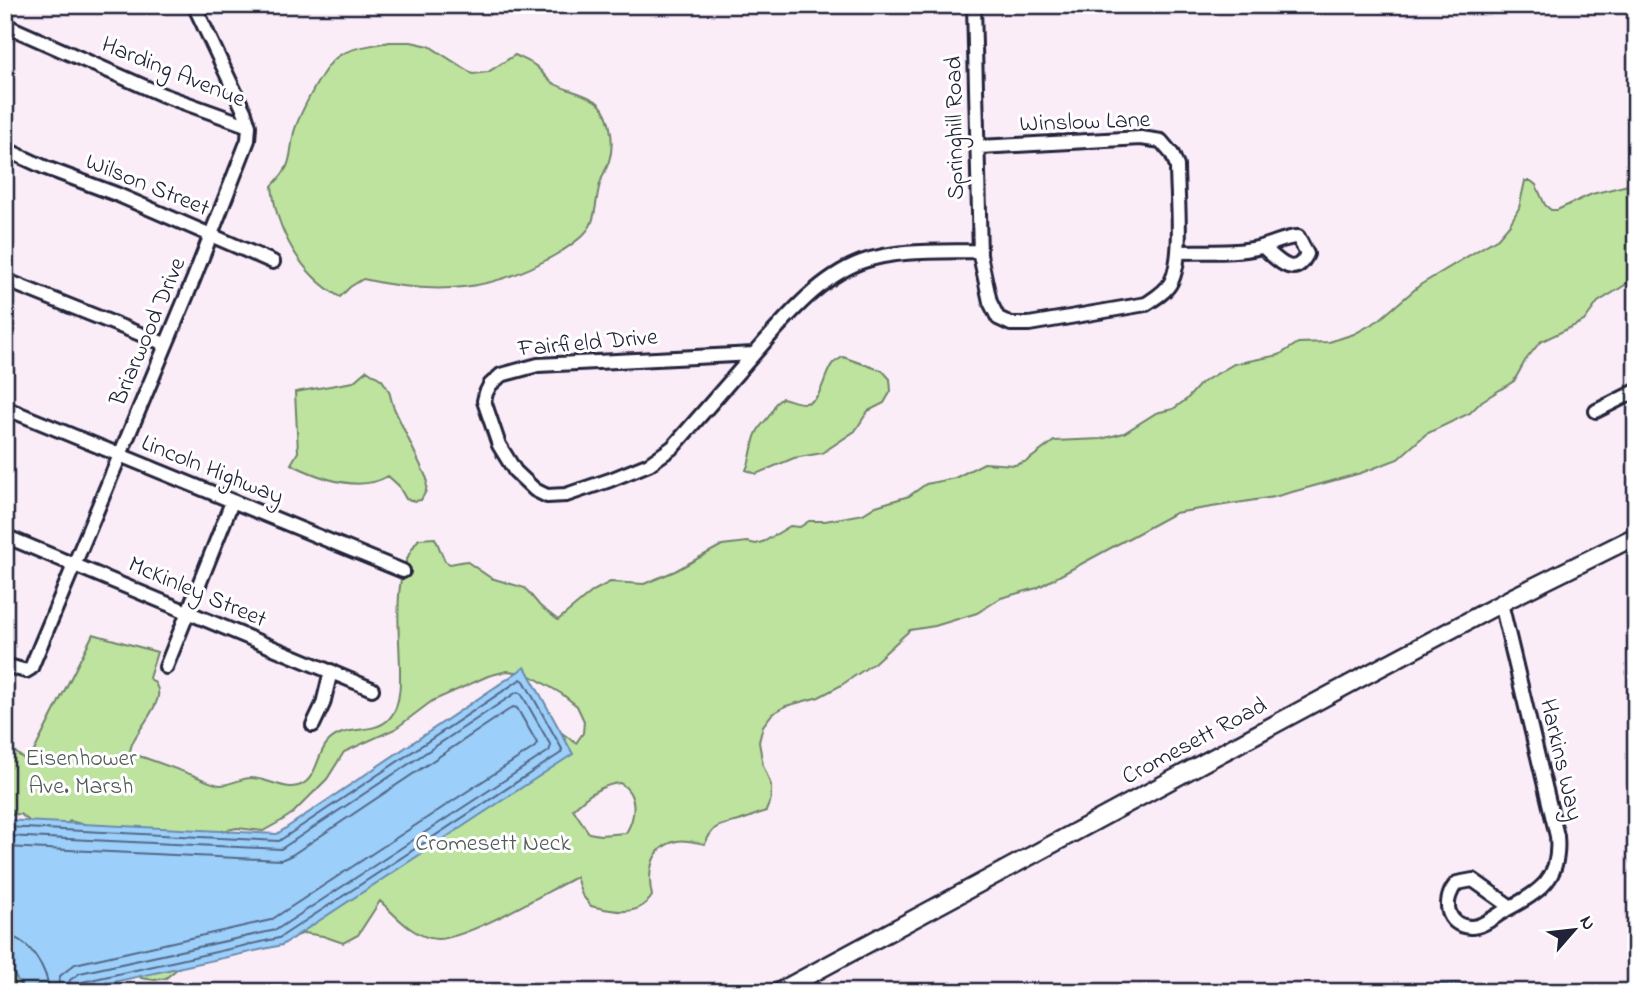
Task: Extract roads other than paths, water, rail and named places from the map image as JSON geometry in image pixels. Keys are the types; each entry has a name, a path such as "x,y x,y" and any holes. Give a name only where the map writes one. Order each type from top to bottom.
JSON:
{"street":[{"path":"5,12 6,5"},
{"path":"194,5 239,95 249,125"},
{"name":"Springhill Road","path":"974,5 980,251"},
{"name":"Harding Avenue","path":"5,25 163,95 249,125"},
{"name":"Briarwood Drive","path":"5,665 26,671 31,668 211,235 248,140 249,125"},
{"name":"Winslow Lane","path":"979,147 1141,138 1161,141 1172,154 1177,166 1178,252 1171,282 1146,304 1029,324 1012,324 998,318 989,302 980,251"},
{"name":"Wilson Street","path":"5,149 46,169 116,194 273,262"},
{"path":"1178,252 1263,247"},
{"name":"Fairfield Drive","path":"754,354 538,365 501,375 490,385 484,401 499,445 515,471 535,490 547,496 566,495 649,464 673,447 754,354 815,291 842,271 862,261 893,255 980,251"},
{"path":"5,280 165,344"},
{"path":"1596,411 1636,391"},
{"name":"Lincoln Highway","path":"5,408 403,571"},
{"path":"166,667 232,502"},
{"name":"McKinley Street","path":"5,536 372,689"},
{"name":"Cromesett Road","path":"779,992 1501,603 1636,536"},
{"name":"Harkins Way","path":"1501,603 1554,823 1558,851 1556,864 1545,884 1531,896 1482,924 1467,927 1453,919 1449,912 1448,896 1457,883 1473,880 1511,907"},
{"path":"313,725 323,704 331,671"}],"water":[{"path":"525,667 573,754 282,945 68,992 24,992 5,958 5,820 277,834"},
{"path":"1457,983 1488,992 1405,992 1433,985"}],"park label":[{"name":"Eisenhower Ave. Marsh","path":"81,773"},
{"name":"Cromesett Neck","path":"493,844"}]}
